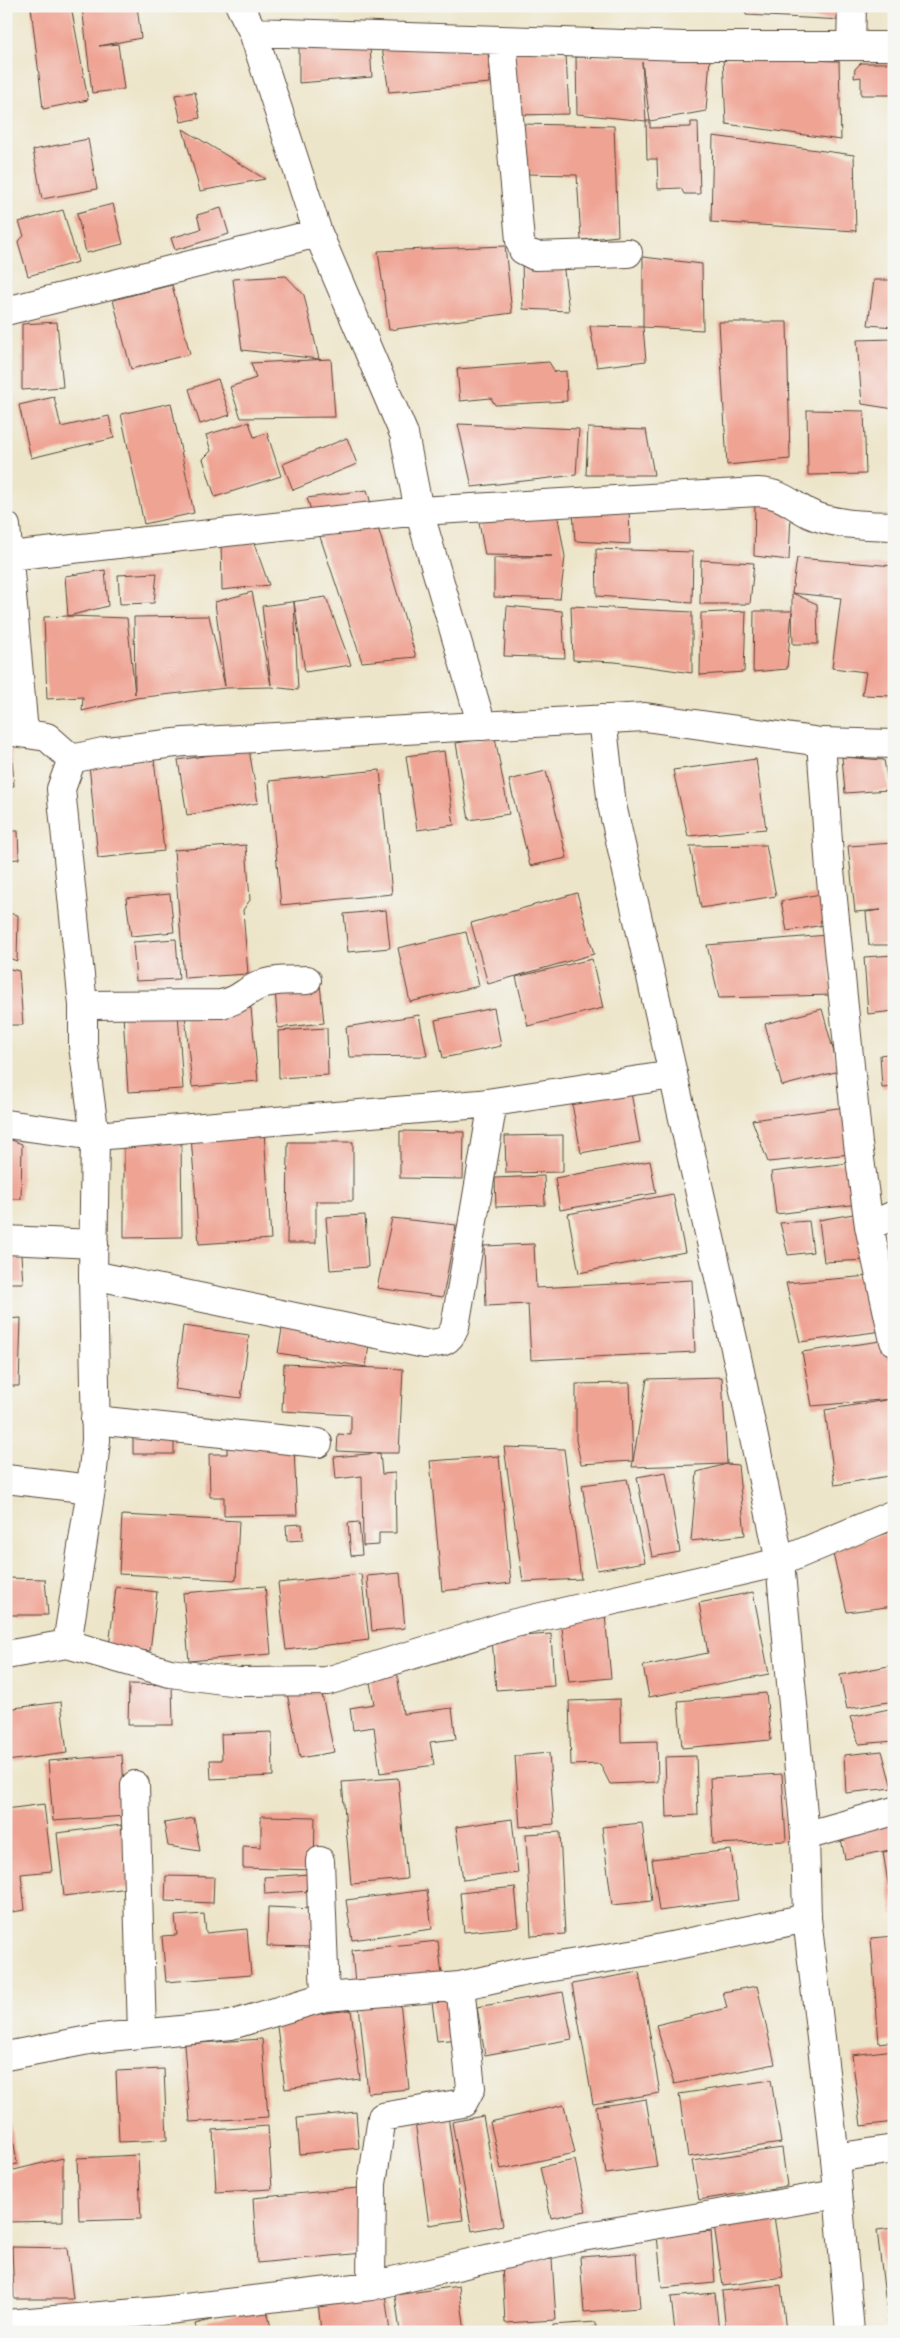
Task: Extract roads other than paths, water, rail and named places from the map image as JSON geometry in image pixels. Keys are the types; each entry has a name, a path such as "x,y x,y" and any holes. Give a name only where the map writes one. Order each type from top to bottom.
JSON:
{"street":[{"path":"240,6 253,32 318,233 404,434 418,511 482,726"},
{"path":"851,46 852,6"},
{"path":"253,32 684,46 894,46"},
{"path":"502,40 520,240 523,250 535,256 628,253"},
{"path":"6,311 318,233"},
{"path":"9,556 418,511 758,492 782,496 810,514 827,520 894,526"},
{"path":"6,526 9,556 15,732 47,738 72,759"},
{"path":"72,759 107,751 184,742 645,718 821,742 894,744"},
{"path":"602,720 612,805 737,1357 780,1562 805,1836 807,1918 835,2158 850,2332"},
{"path":"821,742 832,890 858,1144 869,1226 894,1341"},
{"path":"67,1644 91,1489 95,1420 95,1136 83,1046 83,1005 61,789 72,759"},
{"path":"83,1005 221,1004 235,1001 258,986 269,982 307,980"},
{"path":"6,1124 95,1136 493,1102 673,1074"},
{"path":"94,1275 425,1344 443,1343 451,1337 455,1326 493,1102"},
{"path":"869,1226 894,1215"},
{"path":"6,1240 94,1244"},
{"path":"95,1420 318,1443"},
{"path":"6,1479 91,1489"},
{"path":"6,1655 67,1644 170,1673 238,1682 327,1681 515,1623 780,1562 894,1514"},
{"path":"135,1785 142,2034"},
{"path":"805,1836 894,1811"},
{"path":"320,1861 325,1998"},
{"path":"6,2056 99,2038 231,2025 325,1998 460,1986 522,1972 643,1952 807,1918"},
{"path":"372,2286 372,2184 382,2117 463,2103 471,2088 460,1986"},
{"path":"835,2158 894,2149"},
{"path":"8,2327 372,2286 576,2238 837,2194"}]}
